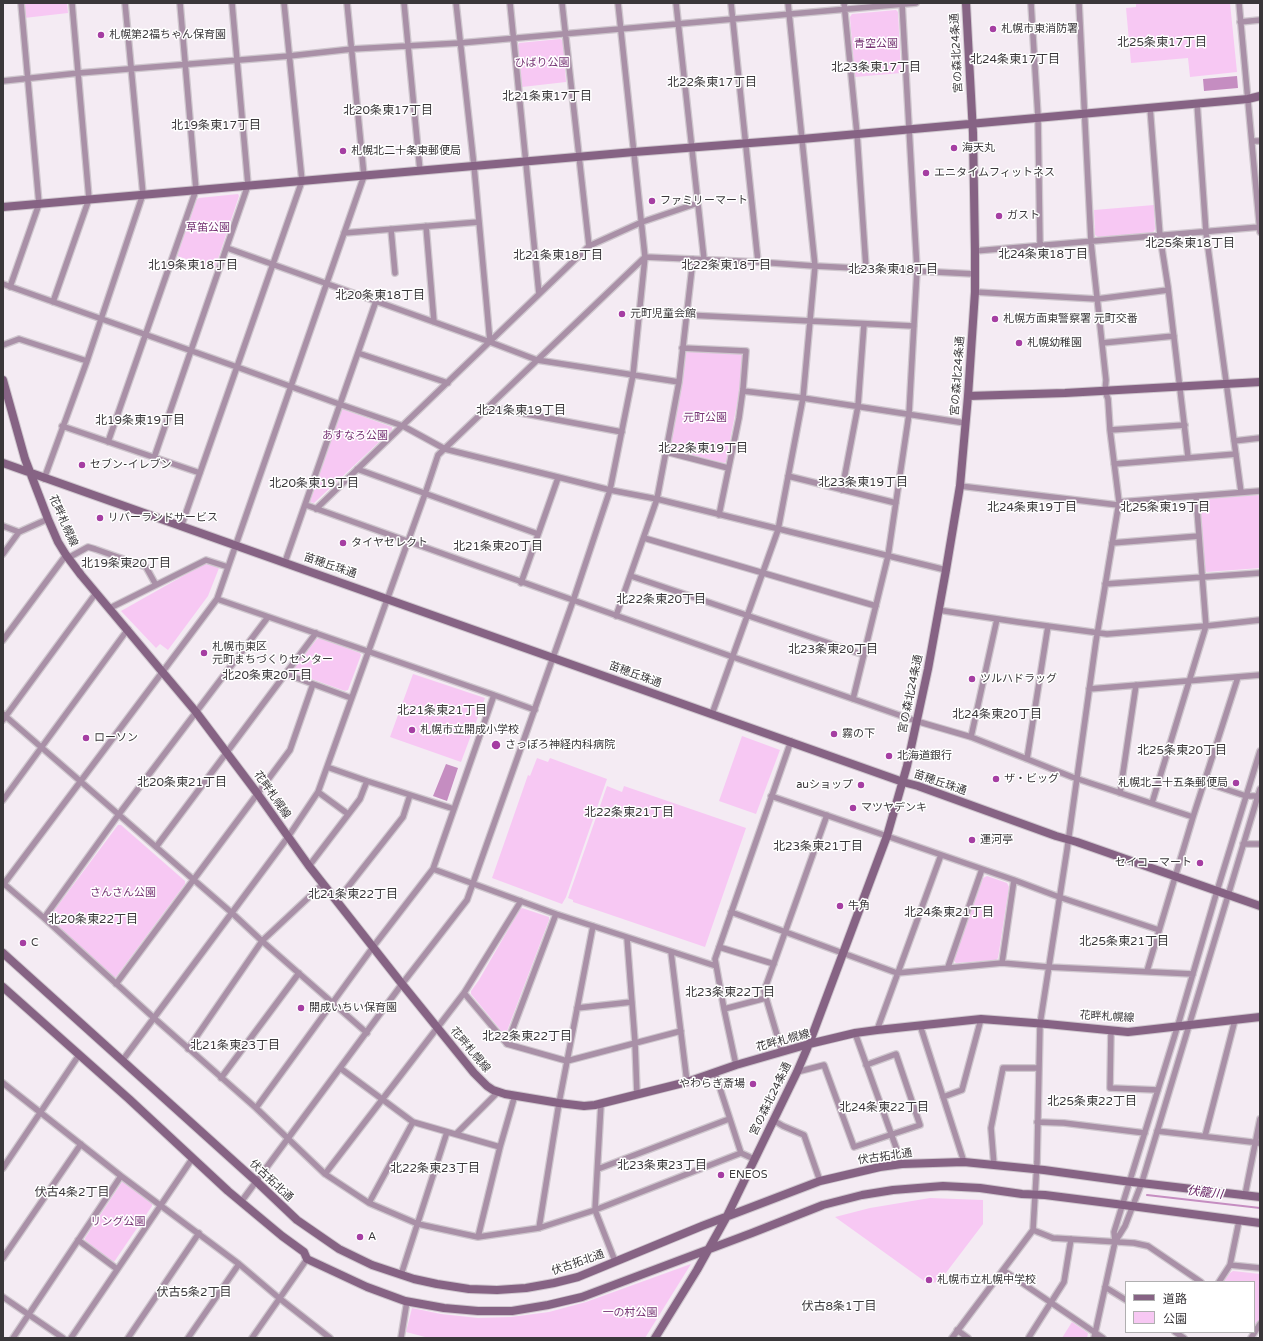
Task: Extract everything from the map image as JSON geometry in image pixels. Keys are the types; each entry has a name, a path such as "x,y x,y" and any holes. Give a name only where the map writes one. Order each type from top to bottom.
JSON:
{"street":[{"path":"10,287 39,204 21,3"},
{"path":"53,302 90,199 72,3"},
{"path":"44,479 101,319 143,194 125,3"},
{"path":"108,442 196,190 180,3"},
{"path":"154,458 248,185 232,3"},
{"path":"181,527 302,181 284,3"},
{"path":"347,3 364,176 217,599 3,884 44,918 188,1049 256,1108 325,1174 369,1203 418,1224 478,1237 539,1228 595,1210 741,1153"},
{"path":"404,3 420,171"},
{"path":"456,3 474,166 490,342"},
{"path":"510,3 539,294"},
{"path":"562,3 589,246"},
{"path":"241,1202 402,984 467,900 554,657 610,490 633,375 645,257 618,3"},
{"path":"676,3 704,260"},
{"path":"731,3 758,262"},
{"path":"712,714 778,530 802,398 815,266 788,3"},
{"path":"3,81 79,73 289,56 352,49 460,43 678,24 789,14 845,6 916,3"},
{"name":"宮の森北24条通","path":"655,1338 669,1318 727,1216 797,1072 844,953 886,836 903,782 928,668 946,570 960,486 968,396 976,274 972,123 966,3"},
{"path":"1031,3 1038,117 1040,245"},
{"path":"952,1338 1033,1230 1040,1024 1089,689 1118,504 1108,399 1105,391 1106,380 1091,242 1079,3"},
{"path":"975,251 1260,229 1258,182 1252,141 1239,3"},
{"path":"853,699 888,556 909,414 916,270 902,4"},
{"path":"845,6 857,134 866,268"},
{"path":"1240,22 1260,20"},
{"path":"3,207 634,152 746,144 1248,99 1260,96"},
{"path":"1197,103 1206,232 1242,492"},
{"path":"1150,107 1160,236 1174,336 1188,457"},
{"path":"1252,141 1260,141"},
{"path":"316,509 589,246 642,222 698,203"},
{"path":"344,233 479,222"},
{"path":"426,226 434,322"},
{"path":"391,229 395,273"},
{"path":"227,248 537,360 679,382"},
{"path":"122,1061 288,837 318,792 438,455 645,257 976,274"},
{"path":"616,616 657,500 679,382 693,259"},
{"path":"3,284 238,366 290,387 403,426 445,449 558,478 657,500 946,570"},
{"path":"974,292 1097,299 1168,290"},
{"path":"285,562 376,301"},
{"path":"686,315 914,326"},
{"path":"842,490 858,406 864,324"},
{"path":"1102,343 1174,336"},
{"path":"3,345 18,339 86,361"},
{"path":"682,348 746,350 743,391 739,418 719,515"},
{"path":"358,353 448,383"},
{"name":"花畔札幌線","path":"3,380 25,459 48,520 58,542 67,556 96,593 128,629 196,712 323,884 402,984 474,1072 487,1086 498,1092 584,1106 601,1104 688,1082 736,1065 809,1044 876,1030 920,1025 981,1019 1128,1032 1178,1025 1260,1017"},
{"path":"968,396 1105,391 1260,382"},
{"path":"743,391 858,406 965,423"},
{"path":"489,407 622,432"},
{"path":"1110,430 1185,425"},
{"path":"62,426 200,473"},
{"path":"1234,441 1260,438"},
{"path":"666,452 728,468"},
{"path":"1114,464 1236,454"},
{"name":"苗穂丘珠通","path":"3,463 44,479 388,598 1067,840 1077,842 1260,906"},
{"path":"357,469 538,534"},
{"path":"788,476 896,503"},
{"path":"521,583 558,478"},
{"path":"960,486 1118,504 1260,491"},
{"path":"1152,803 1206,626 1196,496"},
{"path":"306,505 521,583 916,721 971,737 1076,779 1120,792 1193,817"},
{"path":"3,554 19,532 48,520"},
{"path":"3,526 19,532"},
{"path":"1112,543 1199,536"},
{"path":"644,538 876,606"},
{"path":"4,636 67,556 88,547 96,548 146,567 156,585"},
{"path":"110,608 206,560 228,567"},
{"path":"1105,584 1260,573"},
{"path":"631,576 864,655"},
{"path":"96,593 4,717 42,747 232,913 262,942 367,1032"},
{"path":"217,599 535,710"},
{"path":"938,610 1107,634 1260,620"},
{"path":"44,918 119,814 268,617"},
{"path":"971,737 997,619"},
{"path":"1027,759 1048,626"},
{"path":"3,800 128,629"},
{"path":"156,847 316,633"},
{"path":"286,674 351,698"},
{"path":"1089,689 1260,675"},
{"path":"1147,971 1193,817 1238,676"},
{"path":"116,984 290,750 312,684"},
{"path":"1120,792 1136,685"},
{"path":"256,1108 332,1002 433,869 494,695"},
{"path":"736,1065 715,959 791,741"},
{"path":"1095,1336 1115,1242 1114,1232 1178,1025 1216,891 1260,751"},
{"path":"327,767 454,809"},
{"path":"310,866 360,799 367,781"},
{"path":"1204,782 1246,796 1259,796"},
{"path":"1115,1242 1125,1226 1142,1182 1227,895 1259,796 1260,788"},
{"path":"318,792 348,814"},
{"path":"337,901 403,817 410,795"},
{"path":"771,796 941,854 1059,897 1159,930"},
{"path":"782,1052 764,991 827,815"},
{"path":"1243,844 1260,844"},
{"path":"876,1030 941,854"},
{"path":"433,869 556,914 716,966"},
{"path":"948,967 982,869"},
{"path":"1002,963 1014,880"},
{"path":"188,1049 262,942 323,884"},
{"path":"325,1174 464,993 521,901"},
{"path":"731,912 897,973 1002,963 1048,967 1193,974"},
{"path":"507,1044 556,914"},
{"path":"539,1228 559,1103 593,926"},
{"path":"628,938 637,1095"},
{"path":"719,947 774,964"},
{"path":"671,952 688,1082"},
{"name":"伏古拓北通","path":"3,953 257,1182 297,1220 339,1248 372,1265 414,1279 468,1289 497,1290 526,1288 554,1283 578,1277 727,1216 820,1181 880,1166 964,1162 1260,1197"},
{"path":"221,1078 298,973"},
{"path":"3,987 129,1099 192,1159 241,1202 304,1252 307,1259 367,1287 407,1301 444,1308 478,1311 512,1311 582,1297 823,1205 862,1195 893,1190 943,1186 980,1188 1260,1223"},
{"path":"464,993 507,1044 567,1061 681,1031"},
{"path":"724,1009 766,998"},
{"path":"577,1008 632,1002"},
{"path":"943,1097 962,1090 981,1019"},
{"path":"1204,1136 1235,1020"},
{"path":"920,1025 964,1162"},
{"path":"1111,1030 1110,1088 1158,1090"},
{"path":"855,1034 902,1164"},
{"path":"797,1072 824,1065 854,1147 920,1125 896,1054 866,1065"},
{"path":"3,1168 79,1056"},
{"path":"340,1068 413,1122 500,1147"},
{"path":"994,1165 991,1128 1003,1068 1038,1068"},
{"path":"715,1072 741,1153 754,1159"},
{"path":"3,1082 121,1176 239,1264 330,1338"},
{"path":"456,1134 498,1092"},
{"path":"478,1237 500,1147 515,1095"},
{"path":"601,1104 595,1210 615,1262"},
{"path":"598,1169 729,1119"},
{"path":"1245,1195 1258,1143 1260,1119"},
{"path":"773,1120 804,1135 820,1181"},
{"path":"369,1203 413,1122"},
{"path":"1037,1122 1064,1123 1145,1133"},
{"path":"1157,1131 1258,1143"},
{"path":"401,1275 447,1132"},
{"path":"3,1258 81,1144"},
{"path":"71,1338 192,1159"},
{"path":"13,1338 121,1176"},
{"path":"1220,1281 1230,1265 1239,1221"},
{"path":"1033,1230 1052,1238 1134,1243 1148,1246 1200,1281"},
{"path":"128,1338 199,1233"},
{"path":"78,1240 117,1269"},
{"path":"1030,1338 1029,1337 1064,1282 1071,1240"},
{"path":"252,1338 307,1259"},
{"path":"188,1338 239,1264"},
{"path":"1230,1265 1260,1268"},
{"path":"1003,1270 1051,1302 1095,1336 1103,1338"},
{"path":"1106,1286 1125,1299"},
{"path":"3,1297 63,1338"},
{"path":"401,1338 407,1301"},
{"path":"957,1330 968,1338"}],"green space":[{"path":"23,3 67,3 68,13 24,18"},
{"path":"1136,3 1230,3 1237,72 1190,77 1188,58 1131,63 1126,8 1136,7"},
{"name":"青空公園","path":"896,10 898,12 901,73 855,77 850,17 852,14"},
{"name":"ひばり公園","path":"560,39 563,40 566,82 522,87 519,43"},
{"name":"草笛公園","path":"238,194 239,196 215,268 177,256 197,199"},
{"path":"1154,205 1155,229 1153,233 1098,237 1095,235 1094,210"},
{"name":"元町公園","path":"688,351 741,354 743,356 740,388 726,462 724,463 671,450 670,448 686,353"},
{"name":"あすなろ公園","path":"342,409 392,427 392,430 314,503 310,502"},
{"path":"1260,495 1260,568 1205,571 1200,502 1202,499"},
{"path":"206,563 219,568 208,596 168,650 160,644 156,648 121,611"},
{"path":"319,638 360,653 361,655 348,690 345,691 295,673 294,668"},
{"path":"413,674 485,698 461,762 390,737"},
{"path":"742,736 780,750 756,814 719,801"},
{"path":"537,758 548,762 550,758 607,779 566,897 562,904 492,878 528,775 530,776"},
{"path":"607,786 622,792 624,786 746,828 705,947 573,902 573,900 568,898"},
{"name":"さんさん公園","path":"118,825 121,825 185,881 185,884 116,977 113,977 50,920 50,916"},
{"path":"987,876 1007,883 1009,887 998,958 996,960 956,963 953,960 983,878"},
{"path":"522,908 549,917 549,920 507,1031 503,1033 471,994 471,991"},
{"name":"リング公園","path":"122,1182 125,1182 152,1204 152,1206 114,1262 112,1262 85,1240 85,1238"},
{"path":"930,1198 983,1200 983,1224 939,1282 927,1283 835,1217 870,1208"},
{"name":"一の村公園","path":"691,1264 645,1338 429,1338 406,1332 412,1308 441,1314 478,1318 511,1317 549,1312 586,1302"},
{"path":"1233,1271 1260,1274 1260,1319 1257,1324 1255,1325 1255,1281 1224,1281"},
{"path":"1072,1322 1088,1333 1087,1338 1062,1338"}],"shaded area":[{"path":"1237,76 1238,88 1204,91 1203,79"},
{"path":"446,764 458,768 447,801 433,796"}],"waterway":[{"name":"伏籠川","path":"1147,1195 1260,1208"}],"place":[{"name":"札幌市東消防署","path":"993,29"},
{"name":"札幌第2福ちゃん保育園","path":"101,35"},
{"name":"海天丸","path":"954,148"},
{"name":"札幌北二十条東郵便局","path":"343,151"},
{"name":"エニタイムフィットネス","path":"926,173"},
{"name":"ファミリーマート","path":"652,201"},
{"name":"ガスト","path":"999,216"},
{"name":"元町児童会館","path":"622,314"},
{"name":"札幌方面東警察署 元町交番","path":"995,319"},
{"name":"札幌幼稚園","path":"1019,343"},
{"name":"セブン-イレブン","path":"82,465"},
{"name":"リバーランドサービス","path":"100,518"},
{"name":"タイヤセレクト","path":"343,543"},
{"name":"札幌市東区 元町まちづくりセンター","path":"204,653"},
{"name":"ツルハドラッグ","path":"972,679"},
{"name":"札幌市立開成小学校","path":"412,730"},
{"name":"霧の下","path":"834,734"},
{"name":"ローソン","path":"86,738"},
{"name":"さっぽろ神経内科病院","path":"496,745"},
{"name":"北海道銀行","path":"889,756"},
{"name":"ザ・ビッグ","path":"996,779"},
{"name":"札幌北二十五条郵便局","path":"1236,783"},
{"name":"auショップ","path":"861,785"},
{"name":"マツヤデンキ","path":"853,808"},
{"name":"運河亭","path":"972,840"},
{"name":"セイコーマート","path":"1200,863"},
{"name":"牛角","path":"840,906"},
{"name":"C","path":"23,943"},
{"name":"開成いちい保育園","path":"301,1008"},
{"name":"やわらぎ斎場","path":"753,1084"},
{"name":"ENEOS","path":"721,1175"},
{"name":"A","path":"360,1237"},
{"name":"札幌市立札幌中学校","path":"929,1280"}],"district":[{"name":"北25条東17丁目","path":"1162,43"},
{"name":"北24条東17丁目","path":"1015,60"},
{"name":"北23条東17丁目","path":"876,68"},
{"name":"北22条東17丁目","path":"712,83"},
{"name":"北21条東17丁目","path":"547,97"},
{"name":"北20条東17丁目","path":"388,111"},
{"name":"北19条東17丁目","path":"216,126"},
{"name":"北25条東18丁目","path":"1190,244"},
{"name":"北24条東18丁目","path":"1043,255"},
{"name":"北21条東18丁目","path":"558,256"},
{"name":"北19条東18丁目","path":"193,266"},
{"name":"北22条東18丁目","path":"726,266"},
{"name":"北23条東18丁目","path":"893,270"},
{"name":"北20条東18丁目","path":"380,296"},
{"name":"北21条東19丁目","path":"521,411"},
{"name":"北19条東19丁目","path":"140,421"},
{"name":"北22条東19丁目","path":"703,449"},
{"name":"北23条東19丁目","path":"863,483"},
{"name":"北20条東19丁目","path":"314,484"},
{"name":"北24条東19丁目","path":"1032,508"},
{"name":"北25条東19丁目","path":"1165,508"},
{"name":"北21条東20丁目","path":"498,547"},
{"name":"北19条東20丁目","path":"126,564"},
{"name":"北22条東20丁目","path":"661,600"},
{"name":"北23条東20丁目","path":"833,650"},
{"name":"北20条東20丁目","path":"267,676"},
{"name":"北21条東21丁目","path":"442,711"},
{"name":"北24条東20丁目","path":"997,715"},
{"name":"北25条東20丁目","path":"1182,751"},
{"name":"北20条東21丁目","path":"182,783"},
{"name":"北22条東21丁目","path":"629,813"},
{"name":"北23条東21丁目","path":"818,847"},
{"name":"北21条東22丁目","path":"353,895"},
{"name":"北24条東21丁目","path":"949,913"},
{"name":"北20条東22丁目","path":"93,920"},
{"name":"北25条東21丁目","path":"1124,942"},
{"name":"北23条東22丁目","path":"730,993"},
{"name":"北22条東22丁目","path":"527,1037"},
{"name":"北21条東23丁目","path":"235,1046"},
{"name":"北25条東22丁目","path":"1092,1102"},
{"name":"北24条東22丁目","path":"884,1108"},
{"name":"北23条東23丁目","path":"662,1166"},
{"name":"北22条東23丁目","path":"435,1169"},
{"name":"伏古4条2丁目","path":"72,1193"},
{"name":"伏古5条2丁目","path":"194,1293"},
{"name":"伏古8条1丁目","path":"839,1307"}]}
